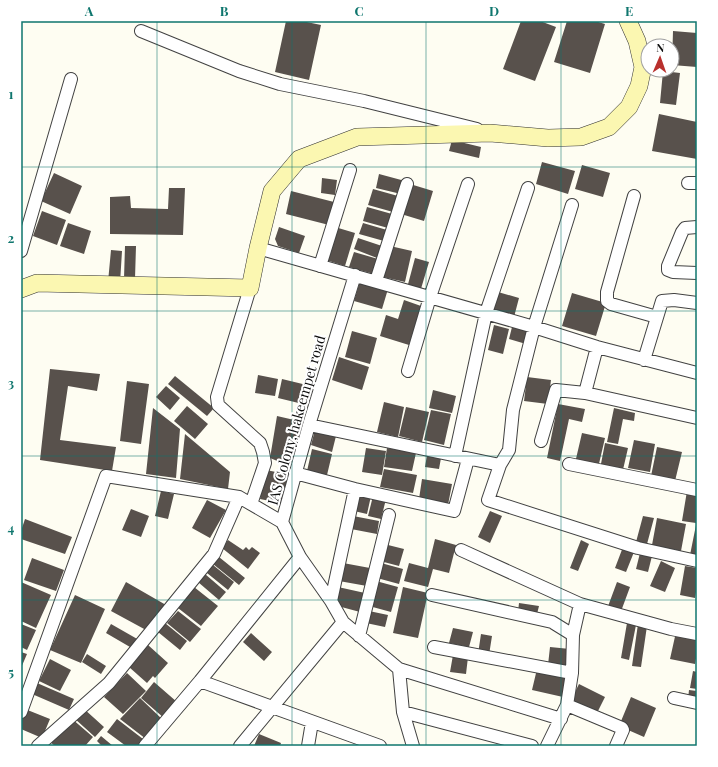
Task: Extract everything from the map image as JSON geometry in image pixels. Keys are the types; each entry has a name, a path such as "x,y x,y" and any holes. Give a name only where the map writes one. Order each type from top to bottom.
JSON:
{"street":[{"path":"250,504 265,463 263,452 260,443 218,405 217,397 250,288 272,191 299,159 357,137 490,133 548,138 581,137 609,127 629,107 639,86 643,67 637,41 628,21"},
{"path":"141,31 239,71 280,84 364,101 490,133"},
{"path":"21,251 71,79"},
{"path":"320,266 350,170"},
{"path":"376,282 407,184"},
{"path":"408,371 430,297 468,184"},
{"path":"456,456 486,313 528,188"},
{"path":"634,196 607,292 607,301 611,304 657,317"},
{"path":"572,205 534,327 513,410 509,450 500,465 488,500 638,548 697,561"},
{"path":"697,227 685,228 682,232 668,270 673,272 697,273"},
{"path":"258,248 534,327 596,347 697,373"},
{"name":"IAS Colony, hakeempet road","path":"355,275 309,425 282,522 300,557 331,601 343,622 399,669"},
{"path":"21,289 37,283 250,288"},
{"path":"644,360 662,301 674,300 697,303"},
{"path":"586,393 596,347"},
{"path":"541,441 556,390 586,393 697,418"},
{"path":"309,425 500,465"},
{"path":"295,473 355,489 454,511 468,459"},
{"path":"569,464 697,490"},
{"path":"21,712 106,476 239,497 282,522"},
{"path":"331,601 355,489"},
{"path":"42,745 109,683 214,554 239,497"},
{"path":"359,636 389,515"},
{"path":"461,550 580,604 697,634"},
{"path":"145,746 200,681 300,557"},
{"path":"432,594 552,622 573,635"},
{"path":"547,746 567,705 572,673 573,635 580,604"},
{"path":"240,746 343,622"},
{"path":"434,647 572,673"},
{"path":"413,746 403,712 399,669 560,719"},
{"path":"200,681 380,746"},
{"path":"674,698 697,703"},
{"path":"567,705 622,728 623,730 616,746"},
{"path":"403,712 532,746"},
{"path":"308,746 312,722"}],"building":[{"path":"286,21 302,21 321,25 309,80 275,72"},
{"path":"521,21 540,21 556,27 535,81 503,69"},
{"path":"567,21 595,21 605,24 590,73 554,62"},
{"path":"673,31 697,33 697,67 680,66 680,38 673,38"},
{"path":"662,78 679,78 676,105 660,103"},
{"path":"659,114 697,122 697,159 652,151"},
{"path":"452,140 481,147 479,158 449,151"},
{"path":"542,162 575,171 568,194 536,184"},
{"path":"582,165 610,173 603,197 575,189"},
{"path":"54,173 82,186 70,214 41,201"},
{"path":"379,174 405,181 401,194 376,188"},
{"path":"322,178 337,180 335,195 321,193"},
{"path":"410,184 433,191 424,221 401,214"},
{"path":"169,188 185,188 183,235 110,234 110,197 130,196 131,208 168,209"},
{"path":"373,189 398,196 393,212 368,205"},
{"path":"291,191 334,202 329,225 286,214"},
{"path":"367,207 392,214 388,228 363,221"},
{"path":"42,211 66,220 57,245 33,236"},
{"path":"68,223 91,231 84,254 60,246"},
{"path":"363,223 387,230 384,241 359,234"},
{"path":"279,227 305,236 299,253 278,246 275,239"},
{"path":"335,227 355,233 345,266 326,260"},
{"path":"358,238 382,246 377,258 354,249"},
{"path":"125,246 136,246 135,279 124,279"},
{"path":"390,246 412,251 405,282 383,277"},
{"path":"111,250 122,251 120,283 108,282"},
{"path":"354,252 378,259 374,274 349,267"},
{"path":"415,258 429,262 420,292 407,288"},
{"path":"360,281 388,289 382,309 354,301"},
{"path":"498,292 519,298 514,317 493,312"},
{"path":"572,293 606,303 596,336 562,326"},
{"path":"404,300 421,306 409,345 380,336 386,315 398,319"},
{"path":"494,325 509,329 503,354 488,350"},
{"path":"512,327 529,332 526,344 509,339"},
{"path":"352,331 377,338 370,364 345,357"},
{"path":"339,357 369,367 362,390 332,380"},
{"path":"50,369 100,374 97,391 68,386 60,440 116,447 112,471 40,460"},
{"path":"258,375 278,379 275,396 255,393"},
{"path":"175,376 214,408 207,416 168,384"},
{"path":"527,377 551,380 548,404 524,401"},
{"path":"282,379 315,387 311,406 278,398"},
{"path":"127,381 149,384 141,444 120,441"},
{"path":"166,386 180,398 170,410 156,397"},
{"path":"433,390 456,396 452,413 429,408"},
{"path":"384,402 404,407 398,437 377,432"},
{"path":"558,404 585,409 582,422 569,419 560,461 547,458"},
{"path":"187,406 208,424 195,439 174,421"},
{"path":"406,407 429,412 422,442 399,436"},
{"path":"153,408 180,429 176,478 146,474"},
{"path":"614,408 635,413 634,421 623,419 618,444 607,442"},
{"path":"431,410 451,414 444,445 424,440"},
{"path":"277,416 303,422 292,467 270,458"},
{"path":"315,430 336,436 332,452 311,445"},
{"path":"582,433 605,438 598,468 575,463"},
{"path":"185,434 230,472 228,489 180,479"},
{"path":"634,440 655,444 650,472 628,468"},
{"path":"605,443 628,448 622,474 600,469"},
{"path":"657,447 682,452 675,481 651,476"},
{"path":"366,448 386,451 382,475 362,472"},
{"path":"387,448 416,453 412,471 384,467"},
{"path":"312,449 332,454 327,475 307,471"},
{"path":"427,455 441,458 439,469 425,467"},
{"path":"384,469 417,475 413,493 380,487"},
{"path":"266,470 291,475 285,504 260,499"},
{"path":"422,479 452,484 448,505 419,499"},
{"path":"161,491 174,494 168,519 155,516"},
{"path":"687,491 697,493 696,523 682,521"},
{"path":"358,493 371,496 367,514 354,511"},
{"path":"373,496 386,499 381,519 368,516"},
{"path":"207,500 226,510 210,538 192,528"},
{"path":"131,509 149,516 141,537 122,530"},
{"path":"490,511 502,516 490,543 478,537"},
{"path":"353,516 379,521 377,534 351,529"},
{"path":"643,516 654,518 647,544 636,542"},
{"path":"657,518 686,524 681,551 652,545"},
{"path":"25,519 72,537 65,554 21,539 21,531"},
{"path":"697,525 697,556 690,555"},
{"path":"435,539 456,545 449,573 433,569 428,587 404,581 409,563 428,568"},
{"path":"228,540 243,550 246,547 249,550 252,547 260,553 248,569 222,548"},
{"path":"581,540 589,544 578,571 570,568"},
{"path":"384,544 404,549 399,566 380,561"},
{"path":"623,547 634,552 626,572 615,568"},
{"path":"640,553 652,556 648,572 636,569"},
{"path":"219,557 245,578 239,585 213,564"},
{"path":"32,558 64,570 56,591 24,580"},
{"path":"661,561 675,568 665,592 650,586"},
{"path":"343,563 370,568 367,586 339,581"},
{"path":"381,563 403,569 399,584 377,578"},
{"path":"213,565 234,582 228,590 207,573"},
{"path":"685,566 697,568 695,598 680,595"},
{"path":"205,574 226,592 219,600 198,582"},
{"path":"376,581 398,587 391,612 369,606"},
{"path":"21,582 51,595 36,628 21,621"},
{"path":"126,582 166,605 146,630 111,611"},
{"path":"617,582 630,587 620,614 607,609"},
{"path":"194,587 218,606 201,626 178,608"},
{"path":"338,587 365,593 360,612 334,605"},
{"path":"403,587 428,593 418,638 393,633"},
{"path":"75,595 105,609 81,663 50,650"},
{"path":"519,603 539,606 537,614 518,612"},
{"path":"178,611 201,629 190,642 167,623"},
{"path":"369,611 388,615 385,627 366,623"},
{"path":"165,623 187,641 180,650 158,632"},
{"path":"627,623 636,625 629,660 621,658"},
{"path":"21,624 36,630 27,650 21,647"},
{"path":"111,624 139,640 138,642 130,647 106,633"},
{"path":"638,624 647,626 641,667 632,666"},
{"path":"453,628 473,632 469,647 449,643"},
{"path":"676,632 697,636 697,653 695,664 670,659"},
{"path":"251,633 272,652 264,661 243,642"},
{"path":"481,634 492,636 489,655 478,654"},
{"path":"148,645 168,663 155,678 153,676 147,683 129,667"},
{"path":"550,647 570,649 568,667 548,665"},
{"path":"21,652 27,654 21,668"},
{"path":"87,654 106,666 101,674 82,662"},
{"path":"453,655 468,657 466,674 450,672"},
{"path":"50,659 71,670 60,691 39,681"},
{"path":"537,669 568,676 563,697 532,690"},
{"path":"693,671 697,672 697,689 690,688"},
{"path":"127,673 146,691 123,714 104,697"},
{"path":"154,682 177,702 164,718 141,698"},
{"path":"37,683 74,699 69,710 32,694"},
{"path":"579,684 605,697 597,713 571,700"},
{"path":"689,690 697,691 697,700 688,699"},
{"path":"631,697 656,708 644,737 619,726"},
{"path":"140,698 163,720 146,739 120,719"},
{"path":"83,708 104,727 95,737 74,718"},
{"path":"25,709 50,719 42,738 21,729 21,718"},
{"path":"71,718 93,737 85,746 55,746 50,742"},
{"path":"117,719 143,739 137,746 126,746 107,732"},
{"path":"259,734 281,743 280,746 254,746"},
{"path":"101,736 113,746 102,746 97,741"}]}
